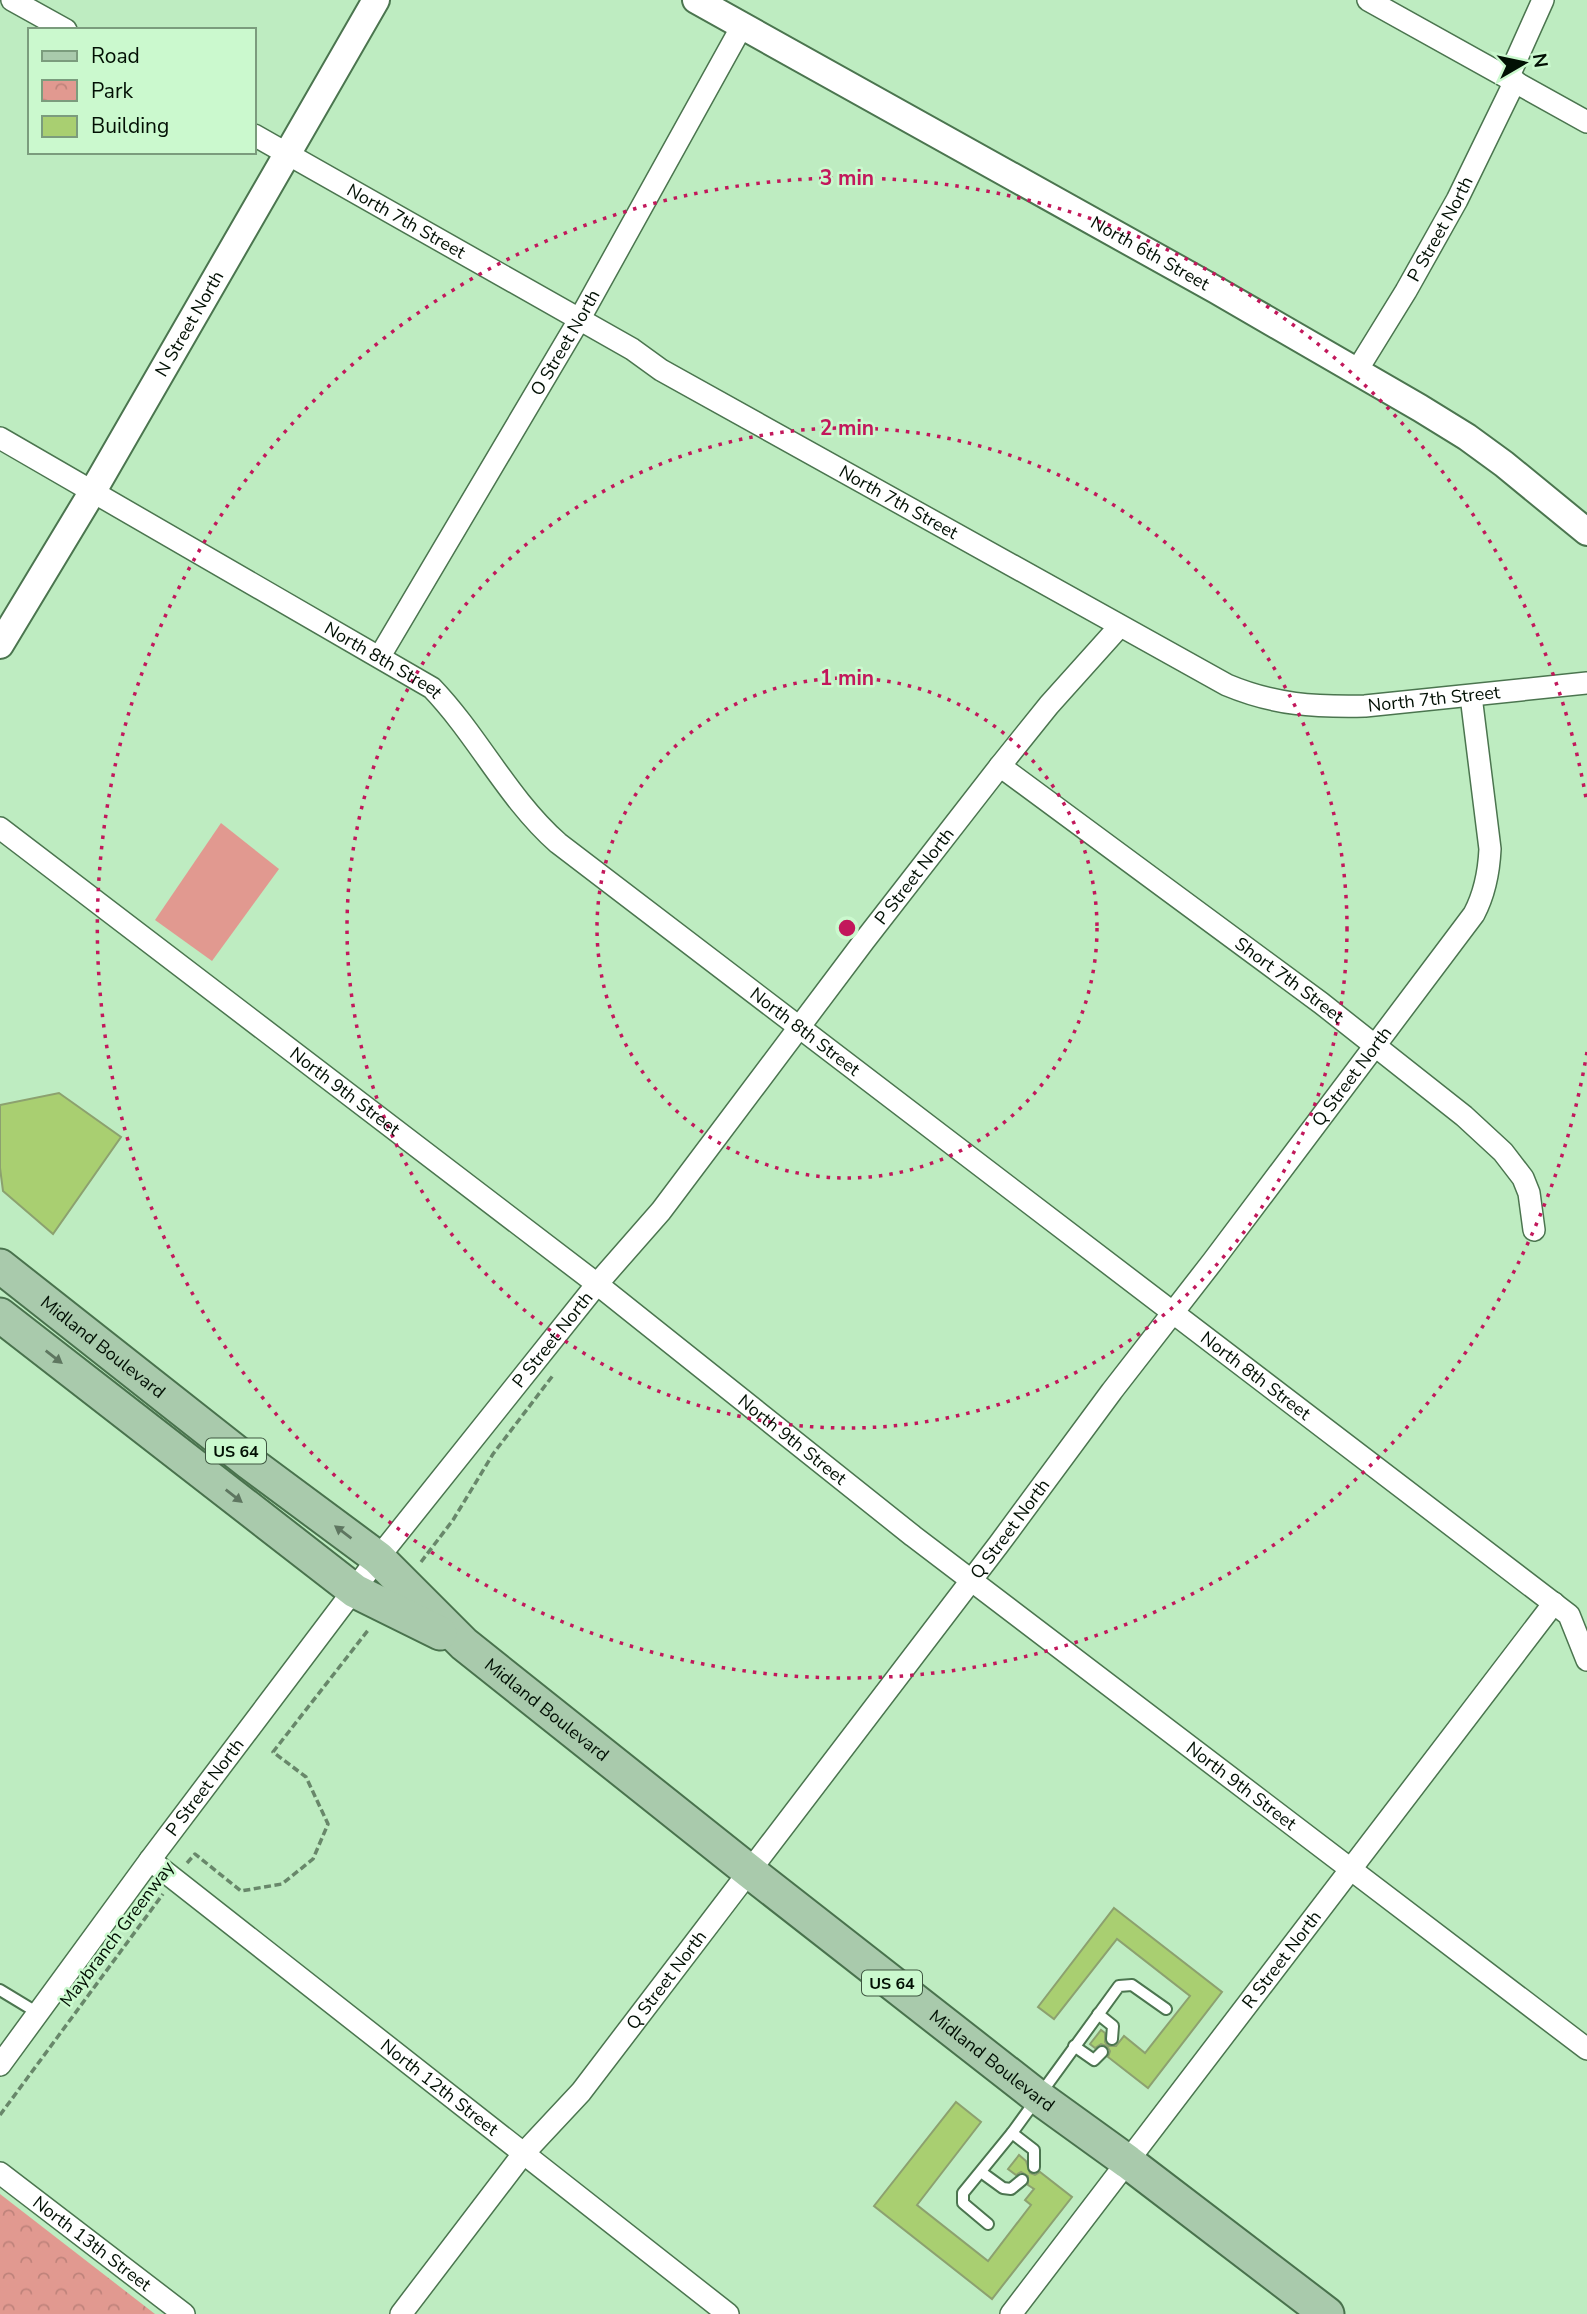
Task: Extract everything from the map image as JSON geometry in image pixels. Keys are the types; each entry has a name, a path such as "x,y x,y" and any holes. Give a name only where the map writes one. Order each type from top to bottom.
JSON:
{"main road":[{"name":"Midland Boulevard","path":"0,1266 250,1463 378,1558 464,1644 749,1871 1038,2097 1327,2314"},
{"name":"Midland Boulevard","path":"0,1315 355,1591 464,1644"}],"street":[{"path":"12,0 62,28"},
{"name":"N Street North","path":"0,645 93,491 376,0"},
{"name":"North 6th Street","path":"696,0 1204,283 1467,437 1587,532"},
{"path":"1368,0 1587,122"},
{"name":"P Street North","path":"1356,372 1406,291 1457,200 1512,80 1543,0"},
{"name":"O Street North","path":"380,656 579,320 742,26"},
{"name":"North 7th Street","path":"256,136 632,349 661,370 1227,685 1272,701 1294,705 1365,706 1587,682"},
{"name":"North 8th Street","path":"0,438 432,688 452,709 543,830 1569,1615 1587,1660"},
{"name":"P Street North","path":"0,2064 378,1558 597,1284 662,1211 1000,766 1049,705 1119,627"},
{"name":"Q Street North","path":"401,2314 523,2154 581,2092 1376,1046 1479,904 1490,849 1471,696"},
{"name":"Short 7th Street","path":"1000,766 1376,1046 1464,1116 1503,1152 1523,1178 1529,1193 1534,1230"},
{"name":"North 9th Street","path":"0,828 597,1284 913,1536 1587,2049"},
{"name":"R Street North","path":"1011,2314 1554,1604"},
{"name":"North 12th Street","path":"150,1860 728,2314"},
{"name":"North 13th Street","path":"0,2173 184,2314"}],"lane":[{"path":"988,2224 963,2203 963,2193 1012,2133 1119,1986 1132,1985 1166,2009"},
{"path":"0,1990 38,2013"},
{"path":"1098,2014 1110,2033"},
{"path":"1074,2046 1095,2052"},
{"path":"1012,2133 1034,2150 1034,2167"},
{"path":"981,2172 1003,2188 1011,2189 1022,2180"}],"path":[{"name":"Maybranch Greenway","path":"0,2115 195,1853 241,1891 282,1884 313,1859 328,1824 306,1777 274,1752"}],"green space":[{"path":"221,823 279,869 212,961 155,920"},
{"path":"0,2194 155,2314 0,2314"}],"building":[{"path":"59,1093 121,1137 53,1234 3,1191 0,1168 0,1105"},
{"path":"1114,1908 1222,1992 1148,2088 1108,2057 1110,2051 1107,2046 1101,2044 1095,2048 1090,2044 1101,2030 1105,2033 1108,2046 1116,2046 1124,2036 1145,2053 1190,1996 1117,1939 1054,2019 1038,2007"},
{"path":"956,2102 981,2122 917,2205 988,2261 1031,2205 1025,2200 1034,2189 1028,2185 1028,2176 1021,2172 1016,2175 1008,2169 1019,2155 1026,2161 1030,2173 1035,2175 1040,2172 1072,2197 992,2299 874,2206"}]}
